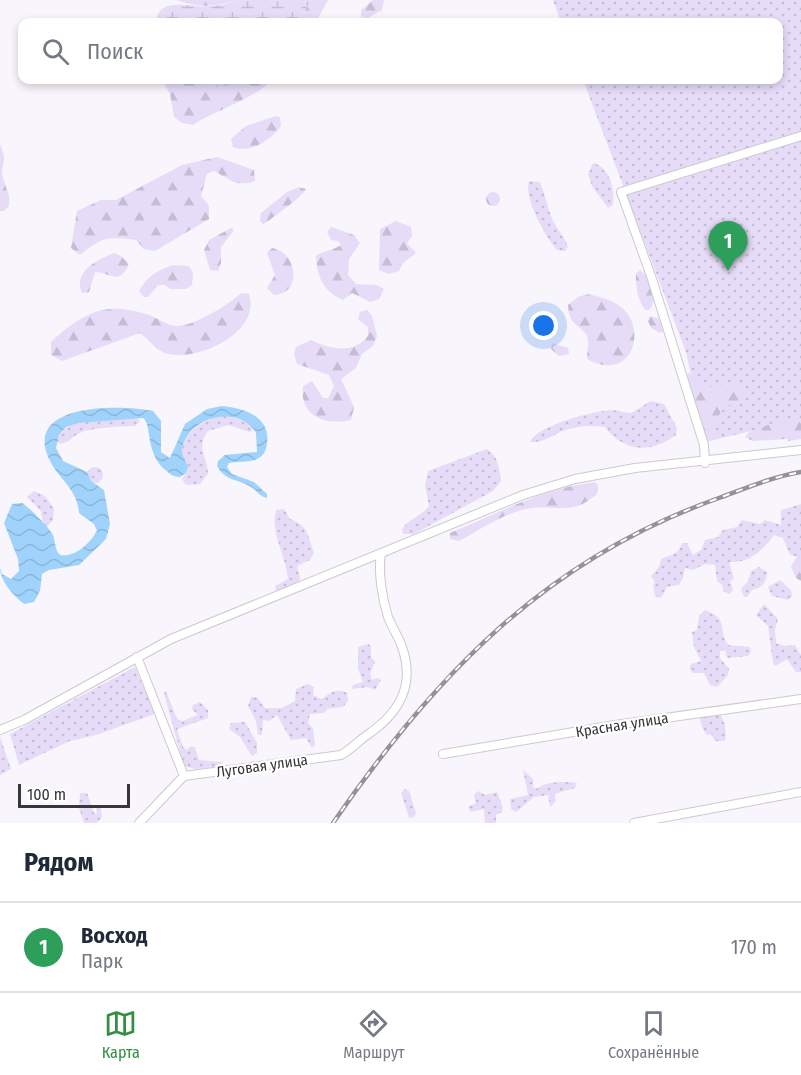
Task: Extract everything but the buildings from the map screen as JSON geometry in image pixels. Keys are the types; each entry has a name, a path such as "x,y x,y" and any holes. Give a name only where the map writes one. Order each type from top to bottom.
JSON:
{"street":[{"path":"705,463 704,445 652,279 621,192 801,136"},
{"path":"0,730 24,720 171,639 522,495 575,479 634,468 705,463 801,450"},
{"name":"Луговая улица","path":"184,776 341,755 356,746 386,720 402,697 408,681 402,646 388,617 380,562 381,553"},
{"path":"137,657 184,776 139,823"},
{"name":"Красная улица","path":"443,754 615,725 801,699"},
{"path":"634,823 801,792"}],"green space":[{"path":"176,0 237,0 206,6"},
{"path":"237,0 311,0 300,18 157,18 161,10 172,5 214,6"},
{"path":"311,0 328,0 318,18 300,18"},
{"path":"373,0 384,0 382,10 368,18 361,17 361,10"},
{"path":"553,0 801,0 801,439 788,441 784,423 706,442 686,352 585,84 783,84 783,18 560,18"},
{"path":"164,84 207,84 214,88 226,84 267,84 245,99 193,125 182,123 174,117 170,94"},
{"path":"207,84 226,84 214,88"},
{"path":"276,116 280,117 281,126 266,141 246,149 233,147 231,139 246,126"},
{"path":"0,144 4,155 2,175 9,196 9,206 4,211 0,211"},
{"path":"217,157 254,170 255,181 243,184 229,180 214,171 207,174 201,196 209,206 209,219 155,251 144,249 136,240 119,238 100,241 80,255 71,248 77,211 101,200 116,200 182,165"},
{"path":"593,163 604,169 610,180 613,205 608,208 592,186 588,174"},
{"path":"529,181 540,182 553,220 567,243 568,247 565,251 557,250 542,227 529,197"},
{"path":"299,187 306,189 294,202 267,222 263,224 260,221 261,213 287,192"},
{"path":"490,192 496,192 500,199 496,206 490,206 486,202 486,196"},
{"path":"396,221 411,227 412,236 407,243 416,253 403,263 399,271 389,274 379,270 380,229"},
{"path":"331,227 354,235 360,243 349,259 348,275 356,284 376,285 384,289 379,299 370,302 352,293 343,300 330,292 322,282 316,256 341,245 338,241 331,240 327,232"},
{"path":"231,228 234,230 221,247 221,263 218,271 210,270 204,250 209,240"},
{"path":"272,248 287,256 293,272 290,287 284,293 274,295 267,288 275,275 267,253"},
{"path":"114,253 129,264 125,271 118,277 95,272 89,292 82,293 80,286 83,273 100,259"},
{"path":"173,265 189,266 193,273 192,285 186,289 170,289 165,285 158,285 148,297 144,297 139,291 146,281 158,271"},
{"path":"640,270 647,278 654,295 649,310 645,310 640,302 636,274"},
{"path":"241,293 249,294 250,308 246,321 224,342 209,349 178,355 165,353 140,333 62,361 51,355 51,342 73,324 95,312 131,310 176,326 191,323 210,314"},
{"path":"589,294 621,307 629,316 634,328 631,350 625,359 616,364 603,365 587,359 586,334 570,316 568,305 578,297"},
{"path":"367,310 372,316 377,336 373,346 362,354 356,368 341,379 354,407 351,420 323,420 310,412 305,405 303,386 312,381 323,398 328,398 334,386 329,375 297,364 294,354 296,347 311,340 334,348 349,348 357,345 368,335 368,327 358,319 360,312"},
{"path":"650,316 658,318 664,326 663,332 660,333 651,328 648,321"},
{"path":"552,343 568,348 569,354 559,356 551,349"},
{"path":"688,372 707,387 733,384 745,391 738,401 728,406 720,414 715,436 711,439 706,438 693,405 688,386"},
{"path":"651,401 664,404 677,428 676,435 657,445 638,448 629,446 612,435 605,427 595,426 571,429 545,440 530,442 543,430 567,420 613,410 631,413"},
{"path":"225,415 248,422 253,427 252,431 229,425 208,431 202,447 208,474 200,484 186,485 182,479 186,473 182,455 184,442 198,426"},
{"path":"135,417 140,421 135,426 92,429 79,433 63,443 60,444 57,441 62,432 79,422 90,419"},
{"path":"784,419 801,419 801,438 753,441 745,437 749,432"},
{"path":"487,449 496,459 501,481 493,491 414,534 403,534 402,529 429,506 425,485 428,471"},
{"path":"95,467 101,469 103,475 101,481 95,483 89,481 87,475 89,469"},
{"path":"595,482 598,485 597,494 580,505 521,510 459,541 450,539 450,533 521,503 557,490"},
{"path":"34,491 45,496 54,508 53,520 47,527 43,524 41,511 27,497"},
{"path":"801,504 801,557 790,555 783,538 774,535 755,555 736,562 729,562 734,578 730,582 733,589 730,594 724,592 722,585 717,581 715,565 705,564 693,570 685,568 679,585 667,587 661,598 655,596 653,586 655,582 651,576 659,567 661,559 676,552 682,543 687,543 693,555 701,550 705,540 718,537 723,530 737,527 742,520 760,524 765,520 781,525 781,510"},
{"path":"284,509 290,519 304,528 314,553 310,560 297,566 300,577 299,585 276,591 275,586 288,579 275,528 276,510"},
{"path":"801,555 801,581 796,578 791,567 797,556"},
{"path":"759,567 767,572 765,582 744,597 741,589 748,581 751,571"},
{"path":"780,580 791,590 792,596 788,600 772,596 768,587"},
{"path":"764,604 778,619 775,630 776,643 785,646 795,645 801,655 801,672 796,672 787,659 775,666 773,663 768,626 756,615"},
{"path":"705,610 718,617 728,645 750,647 751,652 748,656 727,658 725,650 720,651 720,658 729,669 728,675 717,687 710,685 704,673 693,673 689,668 691,664 701,661 694,647 692,632 697,630 699,616"},
{"path":"368,644 371,646 371,657 375,662 370,673 372,680 377,678 381,680 375,690 368,687 352,689 353,685 363,682 358,669 358,647"},
{"path":"135,667 155,714 96,735 70,741 19,765 10,734"},
{"path":"308,684 314,687 313,695 321,699 339,691 347,693 348,701 343,707 327,709 324,713 310,714 308,723 313,728 315,745 312,748 306,738 291,740 277,715 269,721 263,720 262,735 258,735 256,721 248,706 251,697 257,697 265,708 282,708 295,701 296,689"},
{"path":"166,691 177,719 182,721 198,715 192,709 193,705 200,702 208,710 208,718 177,729 183,747 187,750 191,746 195,748 199,760 223,762 223,766 195,769 184,766 164,694"},
{"path":"719,713 725,726 725,741 715,741 711,734 707,735 701,721 700,716"},
{"path":"245,722 257,743 257,753 252,756 240,737 229,729 231,723"},
{"path":"0,737 11,769 0,775"},
{"path":"523,770 533,779 533,787 536,789 555,782 577,783 575,788 554,794 556,801 550,807 548,795 534,797 516,812 511,809 510,799 528,795"},
{"path":"405,789 409,791 416,813 414,817 409,818 401,793"},
{"path":"478,791 485,795 497,792 503,808 502,812 496,815 496,823 485,823 484,809 471,812 468,807 476,803 474,795"},
{"path":"80,793 87,793 94,813 97,815 96,808 101,808 102,817 97,823 84,823 79,808"}],"water":[{"path":"222,406 254,415 265,427 267,444 263,455 254,460 229,463 227,467 232,474 254,482 267,494 267,498 246,484 228,477 217,466 218,461 225,455 257,452 256,433 248,424 239,419 215,418 194,428 186,438 182,449 188,467 186,473 180,477 171,474 157,461 151,446 146,421 143,418 78,423 66,427 59,435 56,448 63,461 87,472 91,481 104,490 110,524 106,539 79,565 49,570 42,574 40,591 34,602 24,604 12,592 2,577 0,567 2,574 11,579 19,571 18,559 4,523 12,504 22,503 43,522 52,533 60,555 71,554 82,549 97,531 94,524 79,513 74,496 47,454 45,437 51,424 65,416 102,408 153,411 161,421 161,452 170,458 185,424 207,409"}],"railway":[{"path":"333,823 412,718 454,671 499,628 548,589 600,554 657,523 749,487 801,472"}],"place":[{"name":"Восход","path":"728,271"}]}
